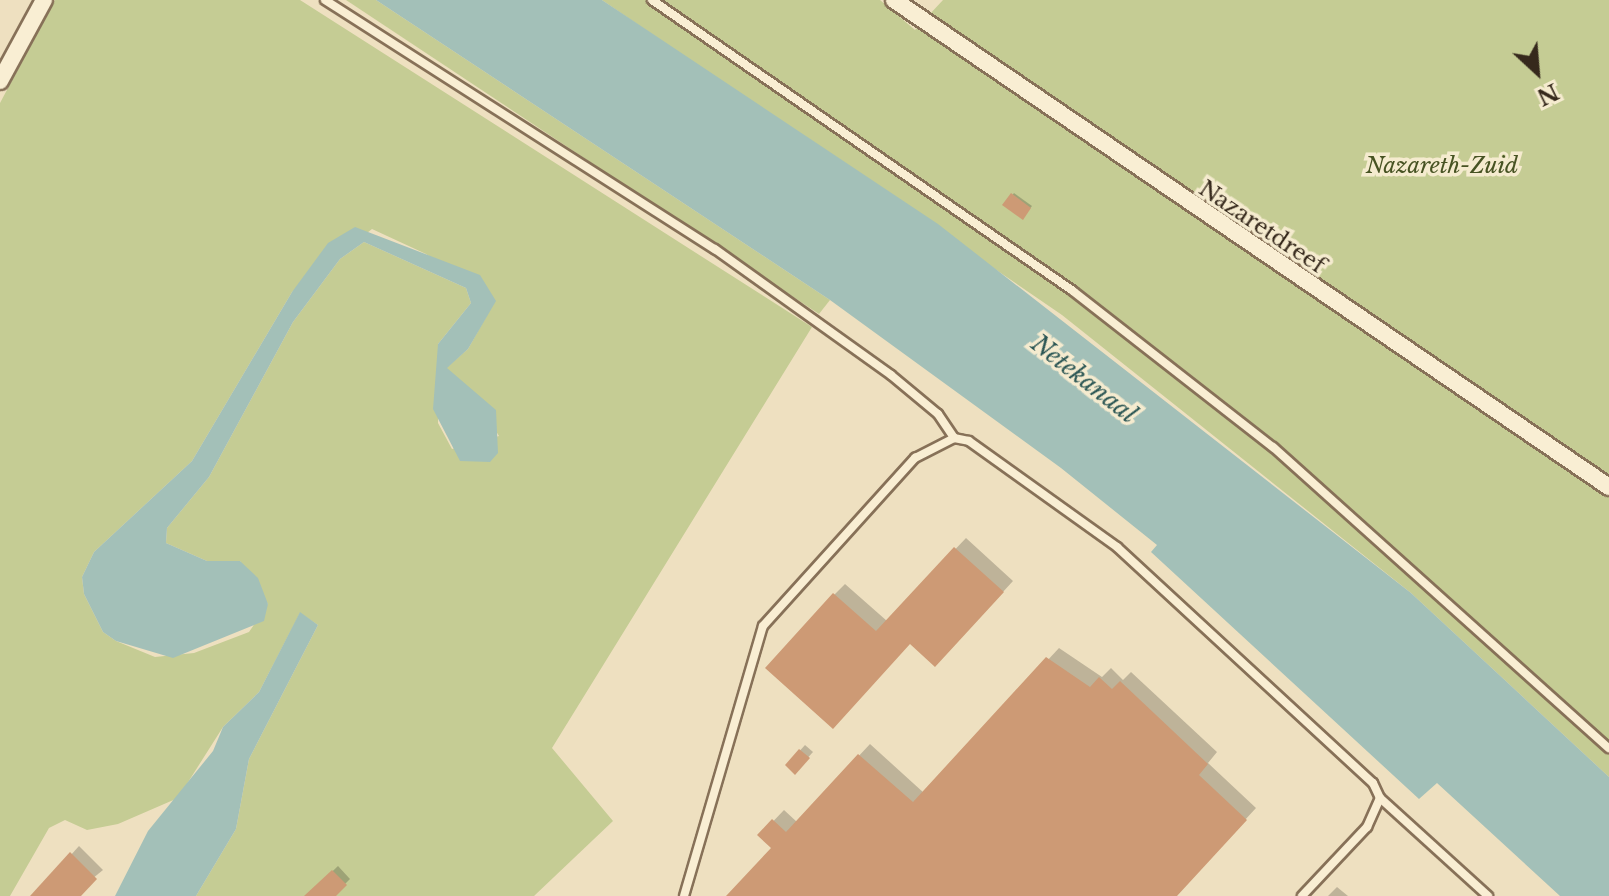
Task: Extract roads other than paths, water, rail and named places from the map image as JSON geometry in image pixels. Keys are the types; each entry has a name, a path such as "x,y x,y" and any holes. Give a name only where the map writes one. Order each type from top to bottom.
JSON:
{"street":[{"path":"0,81 44,0"},
{"name":"Nazaretdreef","path":"894,0 1609,487"}],"lane":[{"path":"325,0 728,258 891,375 954,438 969,441 1117,547 1373,783 1380,798 1488,896"},
{"path":"652,0 1073,291 1273,447 1609,748"},
{"path":"684,896 763,626 915,458 954,438"},
{"path":"1302,896 1367,827 1380,798"}],"water":[{"name":"Netekanaal","path":"376,0 602,0 938,224 1411,593 1609,777 1609,896 1560,896 1437,783 1419,799 1151,552 1157,545 1061,468 830,300"},
{"path":"355,227 480,275 496,301 468,349 447,368 496,410 498,453 490,462 460,461 433,409 438,344 471,303 466,288 364,242 340,259 293,322 209,477 167,528 166,543 207,561 240,561 258,578 268,604 264,621 173,658 116,641 103,632 84,594 82,577 94,552 192,461 292,292 328,243"},
{"path":"300,612 318,625 249,759 236,829 196,896 115,896 148,831 213,751 223,727 259,692"}],"park label":[{"name":"Nazareth-Zuid","path":"1442,166"}]}
